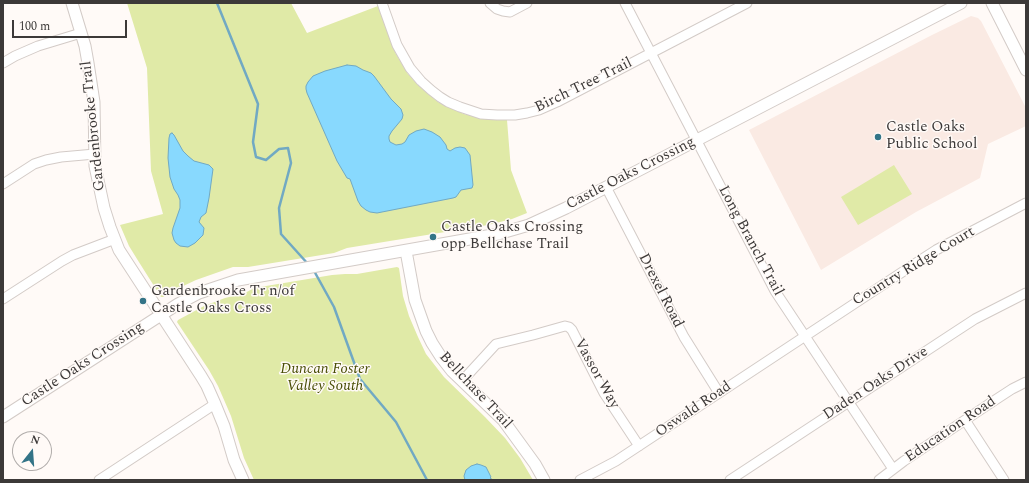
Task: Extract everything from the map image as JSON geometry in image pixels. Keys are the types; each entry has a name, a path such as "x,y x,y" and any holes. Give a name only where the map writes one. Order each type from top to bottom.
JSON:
{"street":[{"name":"Gardenbrooke Trail","path":"72,3 88,63 94,102 95,166 104,208 115,239 123,256 201,376 216,404 234,460 243,480"},
{"name":"Birch Tree Trail","path":"382,3 397,45 410,68 430,90 448,102 470,111 481,114 497,115 527,113 539,110 557,102 747,3"},
{"path":"490,3 497,9 510,12 527,3"},
{"name":"Long Branch Trail","path":"625,3 775,291 893,469"},
{"name":"Castle Oaks Crossing","path":"3,417 178,304 199,293 238,280 498,234 540,221 961,3"},
{"path":"992,3 1026,70"},
{"path":"3,64 15,56 38,46 81,33"},
{"path":"3,184 34,164 46,160 95,154"},
{"name":"Drexel Road","path":"606,187 684,337 719,393"},
{"name":"Country Ridge Court","path":"805,336 936,250 1026,203"},
{"path":"3,299 62,261 115,239"},
{"name":"Bellchase Trail","path":"406,251 415,300 426,331 441,357 452,371 503,420 535,464 544,480"},
{"name":"Daden Oaks Drive","path":"730,480 975,319 1026,293"},
{"name":"Vassor Way","path":"462,381 496,344 565,326 568,327 572,330 604,392 639,446"},
{"name":"Oswald Road","path":"580,480 616,461 805,336"},
{"name":"Education Road","path":"879,480 965,420 1026,382"},
{"path":"99,480 216,404"},
{"path":"965,420 1004,480"}],"shaded area":[{"name":"Castle Oaks Public School","path":"971,16 978,18 981,21 1026,108 1026,126 988,144 980,178 916,212 821,270 749,130"}],"green space":[{"path":"127,3 291,3 307,33 378,6 396,54 408,74 419,86 438,102 464,114 486,119 507,120 511,170 527,213 512,219 488,225 347,248 334,253 248,267 233,267 196,280 161,297 129,246 120,225 163,214 151,171 147,68"},
{"path":"894,165 912,194 858,225 841,197"},
{"name":"Duncan Foster Valley South","path":"397,267 399,268 403,296 409,316 426,354 444,377 505,438 520,458 533,480 254,480 244,458 231,416 218,386 177,322 178,320 204,306 225,298 245,293 254,288 332,275 357,274"}],"water":[{"path":"347,65 356,66 371,73 391,99 401,109 403,115 402,119 389,136 390,142 396,145 402,144 409,135 424,129 440,137 447,149 450,151 460,147 465,148 470,155 472,188 461,190 456,197 453,198 377,213 370,212 361,206 350,179 347,178 337,161 306,89 308,82 313,76"},
{"path":"172,133 183,151 188,156 194,161 209,165 213,169 206,213 201,217 199,222 204,228 203,235 195,243 188,247 180,246 176,243 172,233 180,208 180,200 170,177 168,158 169,138 170,134"},
{"path":"477,464 486,467 491,477 490,478 493,480 465,480 464,476 466,470"}],"waterway":[{"path":"217,3 258,104 253,142 256,157 266,160 279,149 288,148 291,163 279,208 281,234 308,264"},
{"path":"313,269 334,307 360,379 396,422 427,480"}],"place":[{"name":"Castle Oaks Public School","path":"878,137"},
{"name":"Castle Oaks Crossing opp Bellchase Trail","path":"433,237"},
{"name":"Gardenbrooke Tr n/of Castle Oaks Cross","path":"143,301"}]}
